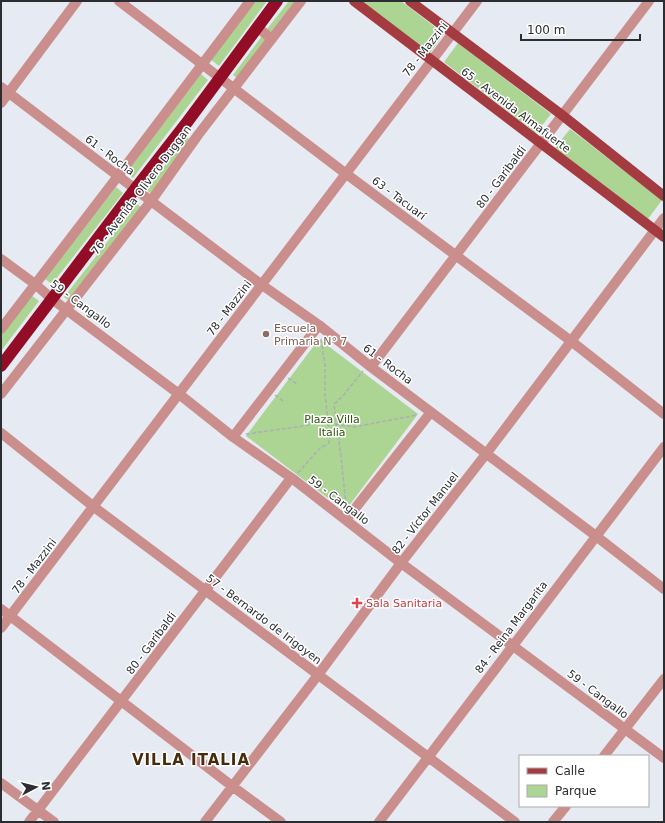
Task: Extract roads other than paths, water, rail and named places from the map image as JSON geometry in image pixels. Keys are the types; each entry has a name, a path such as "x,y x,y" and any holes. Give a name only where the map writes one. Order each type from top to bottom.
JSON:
{"highway":[{"name":"76 - Avenida Olivero Duggan","path":"1,366 185,125 277,1"}],"main road":[{"name":"65 - Avenida Almafuerte","path":"354,1 664,237"},
{"name":"65 - Avenida Almafuerte","path":"410,1 562,115 664,196"}],"street":[{"path":"1,103 5,90 77,1"},
{"name":"63 - Tacuarí","path":"119,1 221,77 345,173 570,341 664,414"},
{"path":"1,329 250,1"},
{"name":"76 - Avenida Olivero Duggan","path":"1,394 151,201 198,135 301,1"},
{"name":"78 - Mazzini","path":"1,628 476,1"},
{"name":"80 - Garibaldi","path":"370,366 542,144 562,115 649,1"},
{"path":"258,28 272,39"},
{"name":"61 - Rocha","path":"5,90 262,285 319,325 370,366 664,589"},
{"path":"185,125 198,135"},
{"name":"82 - Víctor Manuel","path":"205,822 664,218"},
{"name":"59 - Cangallo","path":"1,259 35,284 52,300 179,394 233,437 347,519 401,563 664,758"},
{"path":"233,437 319,325"},
{"path":"347,519 431,412"},
{"name":"57 - Bernardo de Irigoyen","path":"1,433 94,507 428,756 514,822"},
{"name":"84 - Reina Margarita","path":"379,822 512,645 664,447"},
{"name":"80 - Garibaldi","path":"29,822 205,590 292,479"},
{"path":"1,609 121,702 281,822"},
{"path":"605,755 664,679"},
{"path":"1,783 54,822"},
{"path":"553,822 565,807"}],"place":[{"name":"Escuela Primaria N° 7","path":"266,334"},
{"name":"Sala Sanitaria","path":"357,603"}],"district":[{"name":"VILLA ITALIA","path":"191,760"}],"park label":[{"name":"Plaza Villa Italia","path":"332,425"}]}
